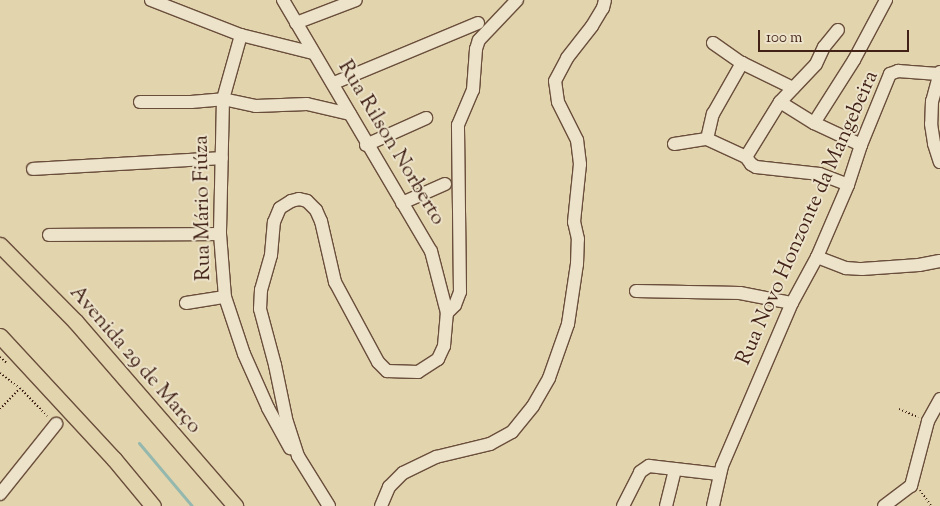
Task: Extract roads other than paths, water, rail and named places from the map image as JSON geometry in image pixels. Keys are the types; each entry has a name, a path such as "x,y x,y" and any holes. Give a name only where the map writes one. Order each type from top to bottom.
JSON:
{"main road":[{"name":"Avenida 29 de Março","path":"0,245 75,321 235,506"},
{"path":"0,336 114,459 153,506"}],"street":[{"path":"151,0 241,34 313,52"},
{"name":"Rua Rilson Norberto","path":"283,0 313,52 334,83 366,145 430,251 448,313"},
{"path":"296,23 356,0"},
{"path":"329,506 298,456 287,423 275,365 260,309 261,290 271,255 274,222 280,208 291,201 299,199 308,202 316,210 321,221 335,282 378,362 387,371 418,372 438,359 444,346 448,313 455,305 460,292 458,125 472,90 476,49 479,40 517,0"},
{"path":"381,506 389,487 403,474 436,458 490,444 512,432 532,406 549,378 568,324 577,264 578,239 574,222 580,164 577,140 558,102 556,81 567,58 592,26 603,8 605,0"},
{"path":"814,122 854,60 886,0"},
{"path":"334,83 478,23"},
{"path":"746,157 780,102 816,64 824,47 838,30"},
{"name":"Rua Mário Fiúza","path":"241,34 222,99 220,234 225,297 244,354 268,408 284,441 298,456"},
{"path":"713,43 742,63 793,88"},
{"path":"707,139 713,114 742,63"},
{"name":"Rua Novo Honzonte da Mangebeira","path":"713,506 719,474 792,303 817,257 848,185 861,145 890,74 898,71 939,73"},
{"path":"939,73 932,101 931,124 934,144 940,162"},
{"path":"140,102 191,102 222,99 256,106 307,104 350,114"},
{"path":"780,102 814,122 861,145"},
{"path":"366,145 426,118"},
{"path":"674,144 707,139 746,157 751,164 756,166 820,174 848,185"},
{"path":"33,170 222,158"},
{"path":"402,203 445,184"},
{"path":"50,235 220,234"},
{"path":"817,257 846,268 862,269 919,265 940,260"},
{"path":"636,291 740,293 792,303"},
{"path":"186,302 225,297"},
{"path":"884,506 911,486 928,420 940,398"},
{"path":"0,494 56,424"},
{"path":"623,506 640,472 645,468 653,466 719,474"},
{"path":"666,506 675,469"}],"waterway":[{"path":"139,443 192,506"}]}
